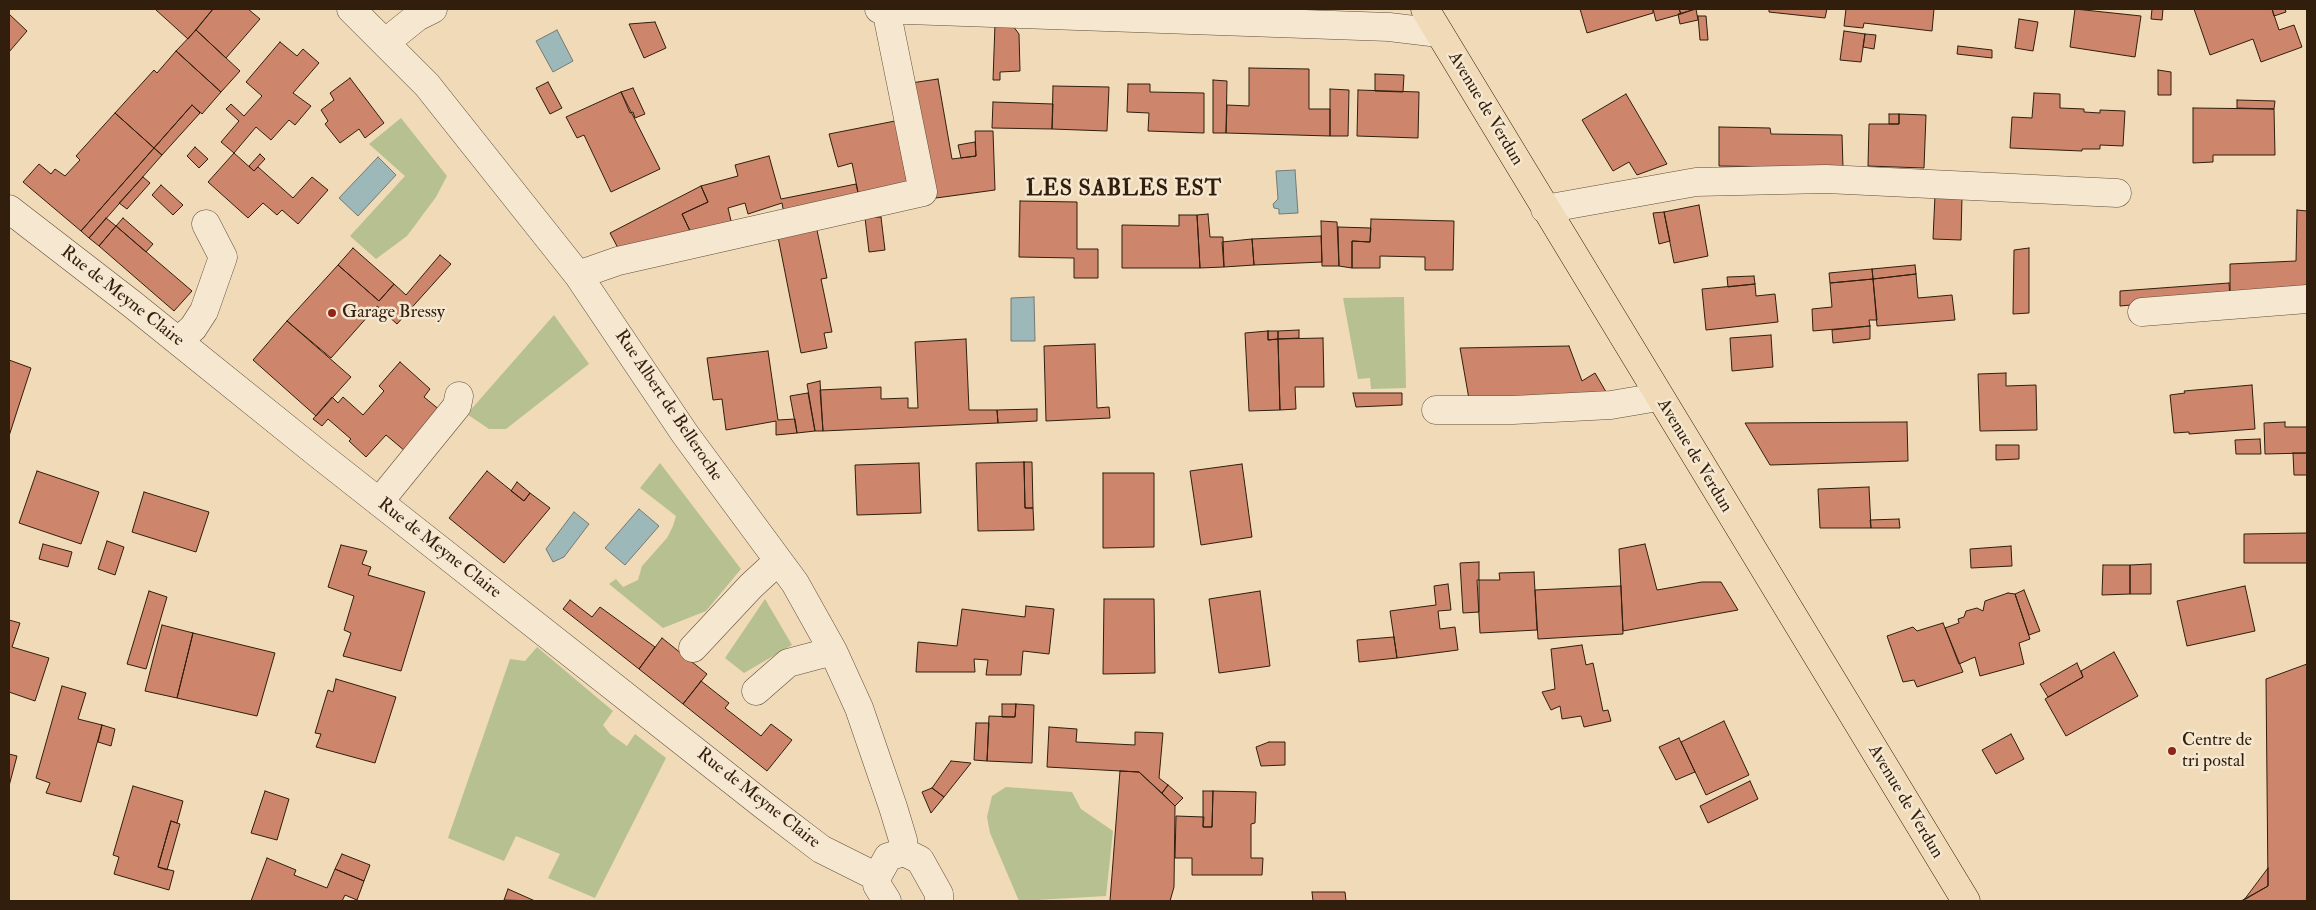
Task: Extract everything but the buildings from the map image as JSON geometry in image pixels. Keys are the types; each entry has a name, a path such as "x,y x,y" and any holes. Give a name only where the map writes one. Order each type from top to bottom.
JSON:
{"main road":[{"name":"Avenue de Verdun","path":"1425,9 1658,397 1966,901"}],"street":[{"name":"Rue Albert de Belleroche","path":"351,9 427,85 578,275 684,434 795,582 832,651 859,708 893,807 903,840 904,852"},
{"path":"386,42 417,17 433,9"},
{"path":"879,9 1389,27 1440,33"},
{"path":"578,275 618,261 923,192 886,9"},
{"path":"1545,209 1696,182 1826,179 2117,193"},
{"name":"Rue de Meyne Claire","path":"9,209 821,849 882,889 888,857 904,852"},
{"path":"178,341 193,328 204,311 223,257 206,224"},
{"path":"2142,312 2307,299"},
{"path":"379,502 457,406 459,396"},
{"path":"1436,410 1611,405 1658,397"},
{"path":"693,648 750,586 778,561"},
{"path":"756,691 788,663 832,651"},
{"path":"904,852 920,860 939,894 939,901"}],"green space":[{"path":"401,118 447,176 436,197 407,236 376,259 350,236 405,176 369,144"},
{"path":"1404,297 1406,388 1371,389 1370,378 1358,379 1343,298"},
{"path":"554,315 589,364 506,429 489,429 467,414"},
{"path":"660,463 741,569 706,611 663,628 609,584 616,579 623,587 638,580 642,566 667,538 673,526 676,516 640,488"},
{"path":"765,599 792,645 744,673 725,658"},
{"path":"537,647 613,711 603,725 610,734 627,746 635,734 666,758 595,898 548,878 560,854 516,836 504,861 448,838 510,659 525,661"},
{"path":"1006,787 1072,792 1081,809 1113,831 1106,896 1019,901 990,833 987,817 992,796"}],"water":[{"path":"557,30 573,61 553,72 536,41"},
{"path":"378,157 396,175 358,216 339,198"},
{"path":"1295,170 1298,213 1279,214 1279,209 1274,208 1273,204 1278,199 1276,171"},
{"path":"1034,297 1035,341 1011,341 1011,298"},
{"path":"639,509 659,526 625,565 605,548"},
{"path":"574,512 589,524 564,557 553,562 546,549"}],"place":[{"name":"Garage Bressy","path":"332,313"},
{"name":"Centre de tri postal","path":"2172,751"}],"district":[{"name":"LES SABLES EST","path":"1124,190"}]}
